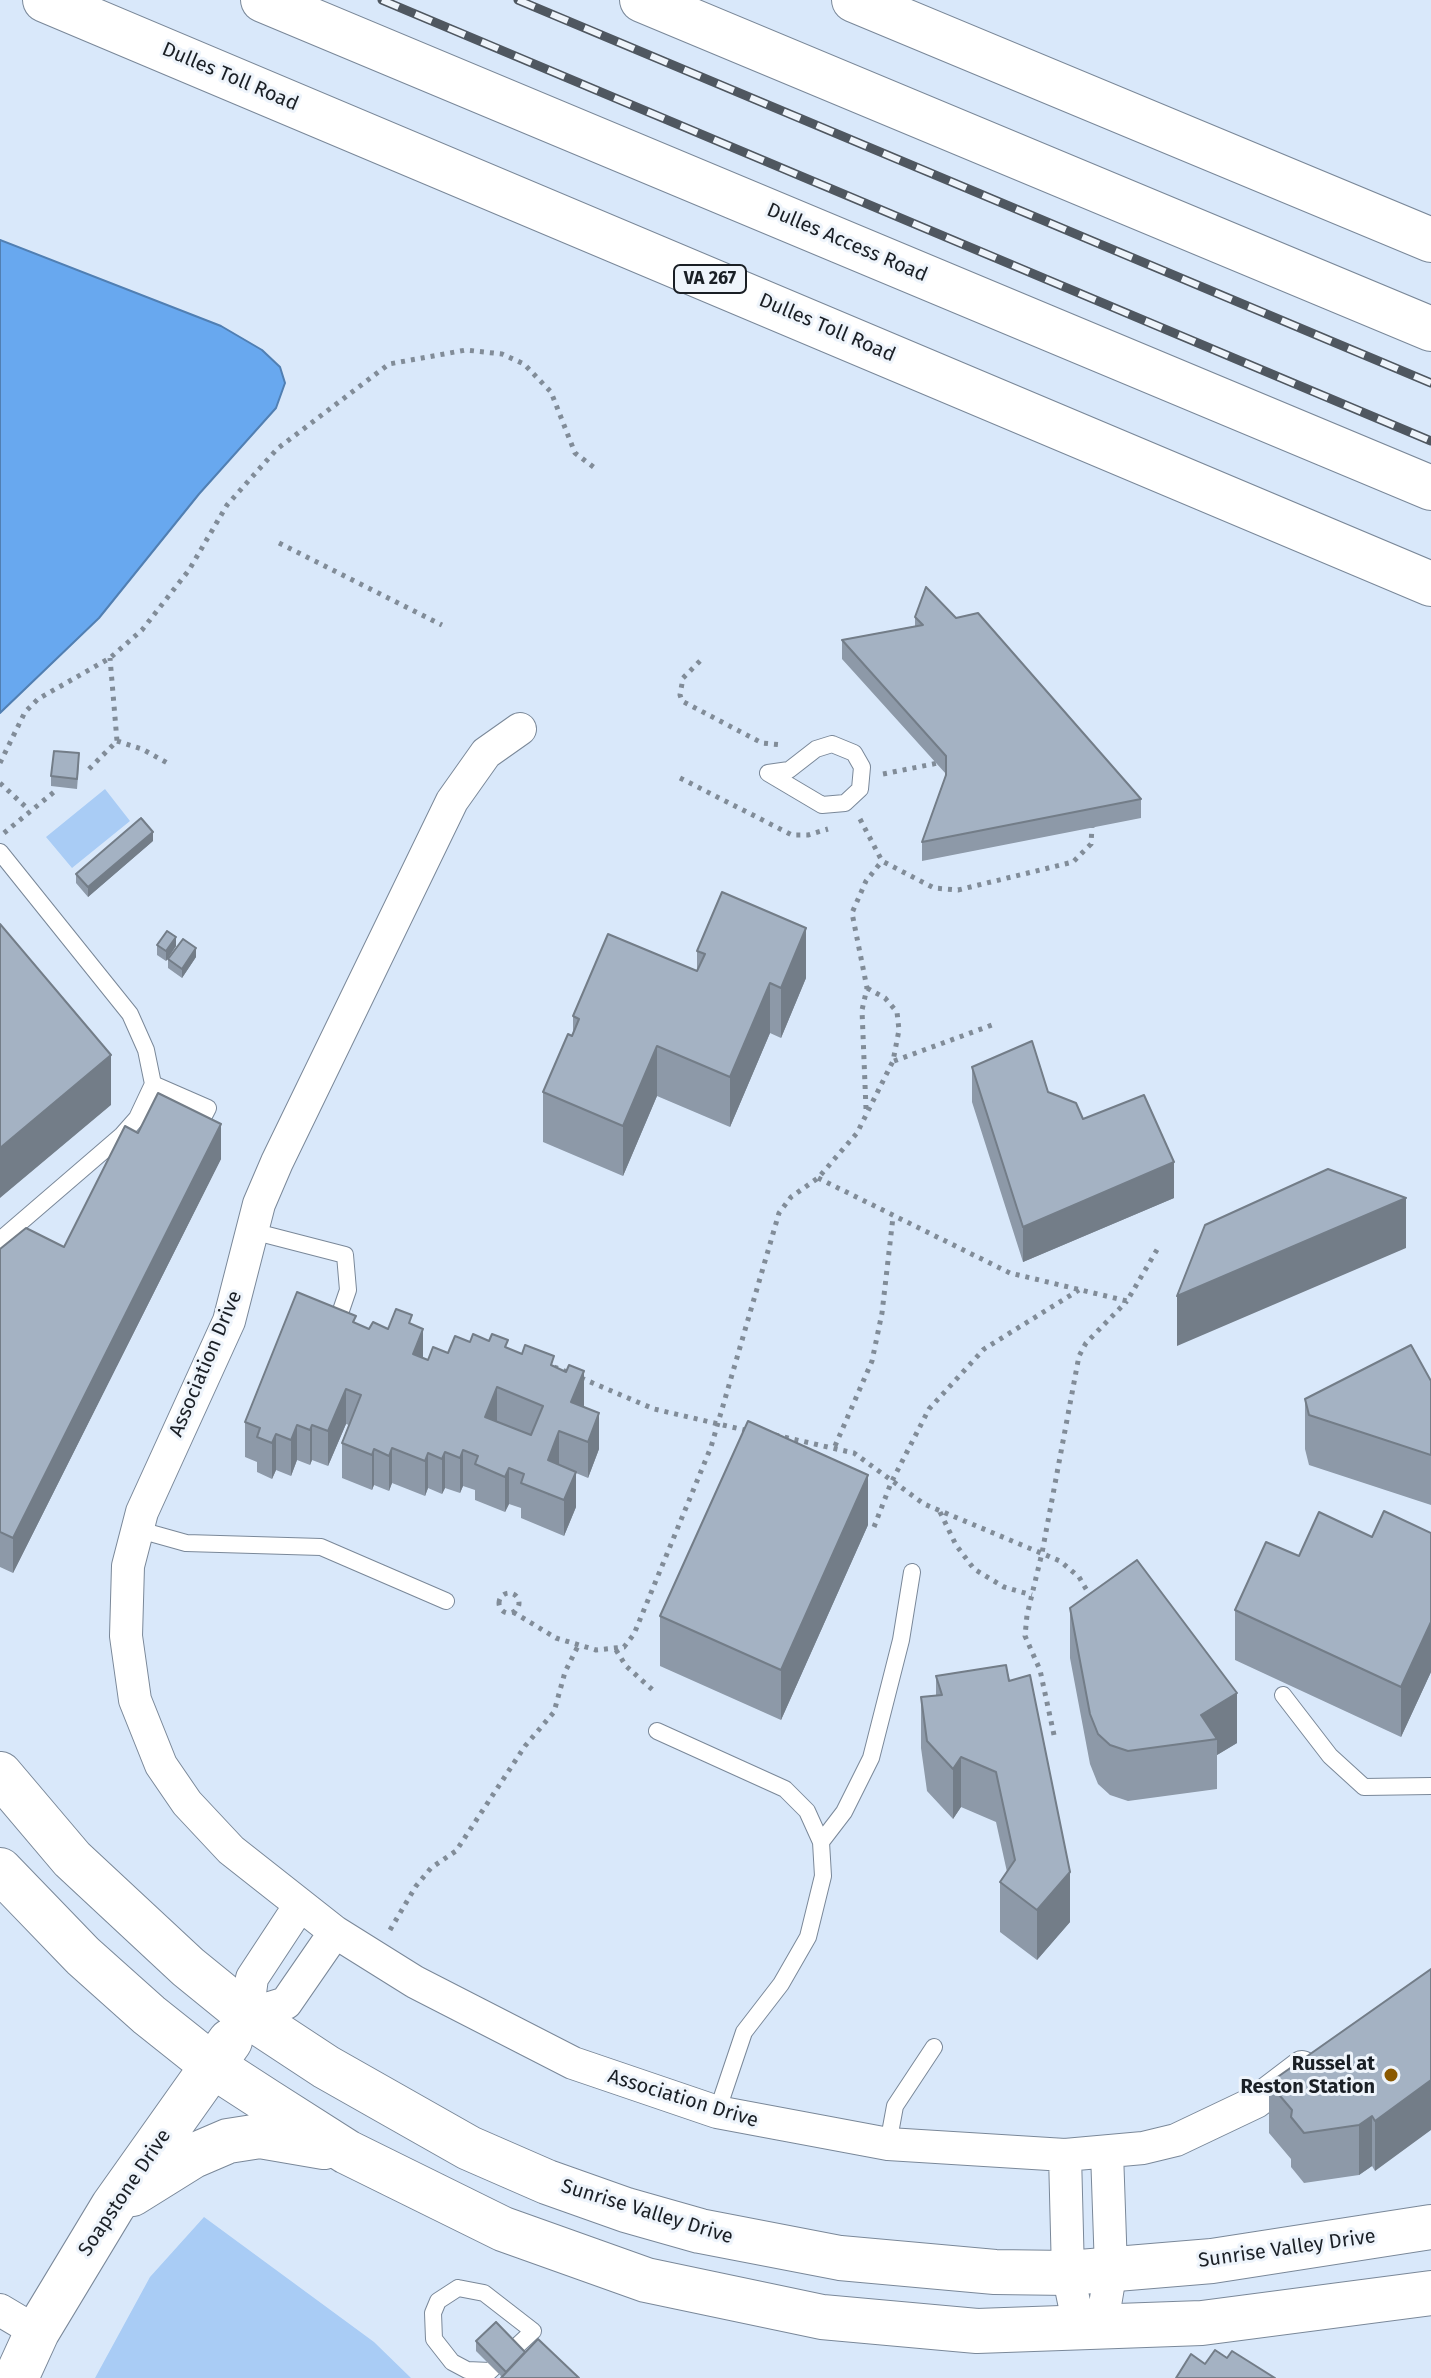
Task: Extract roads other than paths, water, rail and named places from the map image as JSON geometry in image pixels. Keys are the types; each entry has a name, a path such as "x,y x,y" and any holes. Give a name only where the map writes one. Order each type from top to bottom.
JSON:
{"main road":[{"name":"Dulles Toll Road","path":"45,0 1431,584"},
{"name":"Dulles Access Road","path":"263,0 1431,488"},
{"path":"642,0 1431,329"},
{"path":"854,0 1431,240"},
{"name":"Sunrise Valley Drive","path":"0,1774 72,1859 188,1967 247,2015 338,2074 469,2148 547,2182 626,2210 700,2231 840,2258 995,2272 1068,2273 1212,2261 1431,2227"},
{"path":"0,1870 83,1956 213,2066 347,2152 503,2229 603,2266 688,2291 883,2325 977,2331 1202,2323 1431,2293"},
{"name":"Soapstone Drive","path":"16,2378 37,2332 113,2206 247,2015"},
{"path":"113,2206 193,2156 228,2141 260,2136 347,2152"}],"street":[{"name":"Association Drive","path":"520,729 486,753 452,801 273,1172 252,1231 229,1321 155,1478 136,1529 128,1566 125,1624 133,1690 146,1734 170,1780 204,1823 300,1905 376,1958 460,2008 546,2051 606,2076 717,2112 888,2144 1065,2155 1107,2152 1176,2140 1208,2126 1256,2102 1329,2046"},
{"path":"300,1905 252,1978 247,2015 286,2003 335,1932"},
{"path":"1065,2155 1068,2273 1075,2307 1091,2329 1105,2305 1111,2269 1107,2152"},
{"path":"0,2310 37,2332"}],"lane":[{"path":"832,744 854,753 862,767 863,778 854,797 831,806 816,802 768,773 794,767 816,749 832,744"},
{"path":"0,852 130,1014 146,1050 153,1084 141,1111 122,1135 0,1240"},
{"path":"153,1084 208,1108 189,1143"},
{"path":"252,1231 345,1255 348,1290 329,1341"},
{"path":"136,1529 186,1543 321,1547 446,1601"},
{"path":"821,1842 844,1812 871,1758 901,1640 912,1572"},
{"path":"1283,1695 1330,1756 1364,1787 1431,1786"},
{"path":"657,1731 785,1789 807,1811 821,1842 823,1876 808,1937 781,1984 744,2032 717,2112"},
{"path":"888,2144 895,2106 934,2047"},
{"path":"458,2288 470,2288 484,2293 533,2331 490,2371 480,2373 452,2362 440,2350 434,2339 433,2313 438,2301 447,2294 458,2288"}],"water":[{"path":"0,240 221,326 262,350 280,367 285,383 276,408 199,494 99,618 0,713"}],"railway":[{"path":"382,0 1431,441"},
{"path":"518,0 1431,383"}],"place":[{"name":"Russel at Reston Station","path":"1391,2075"}]}
